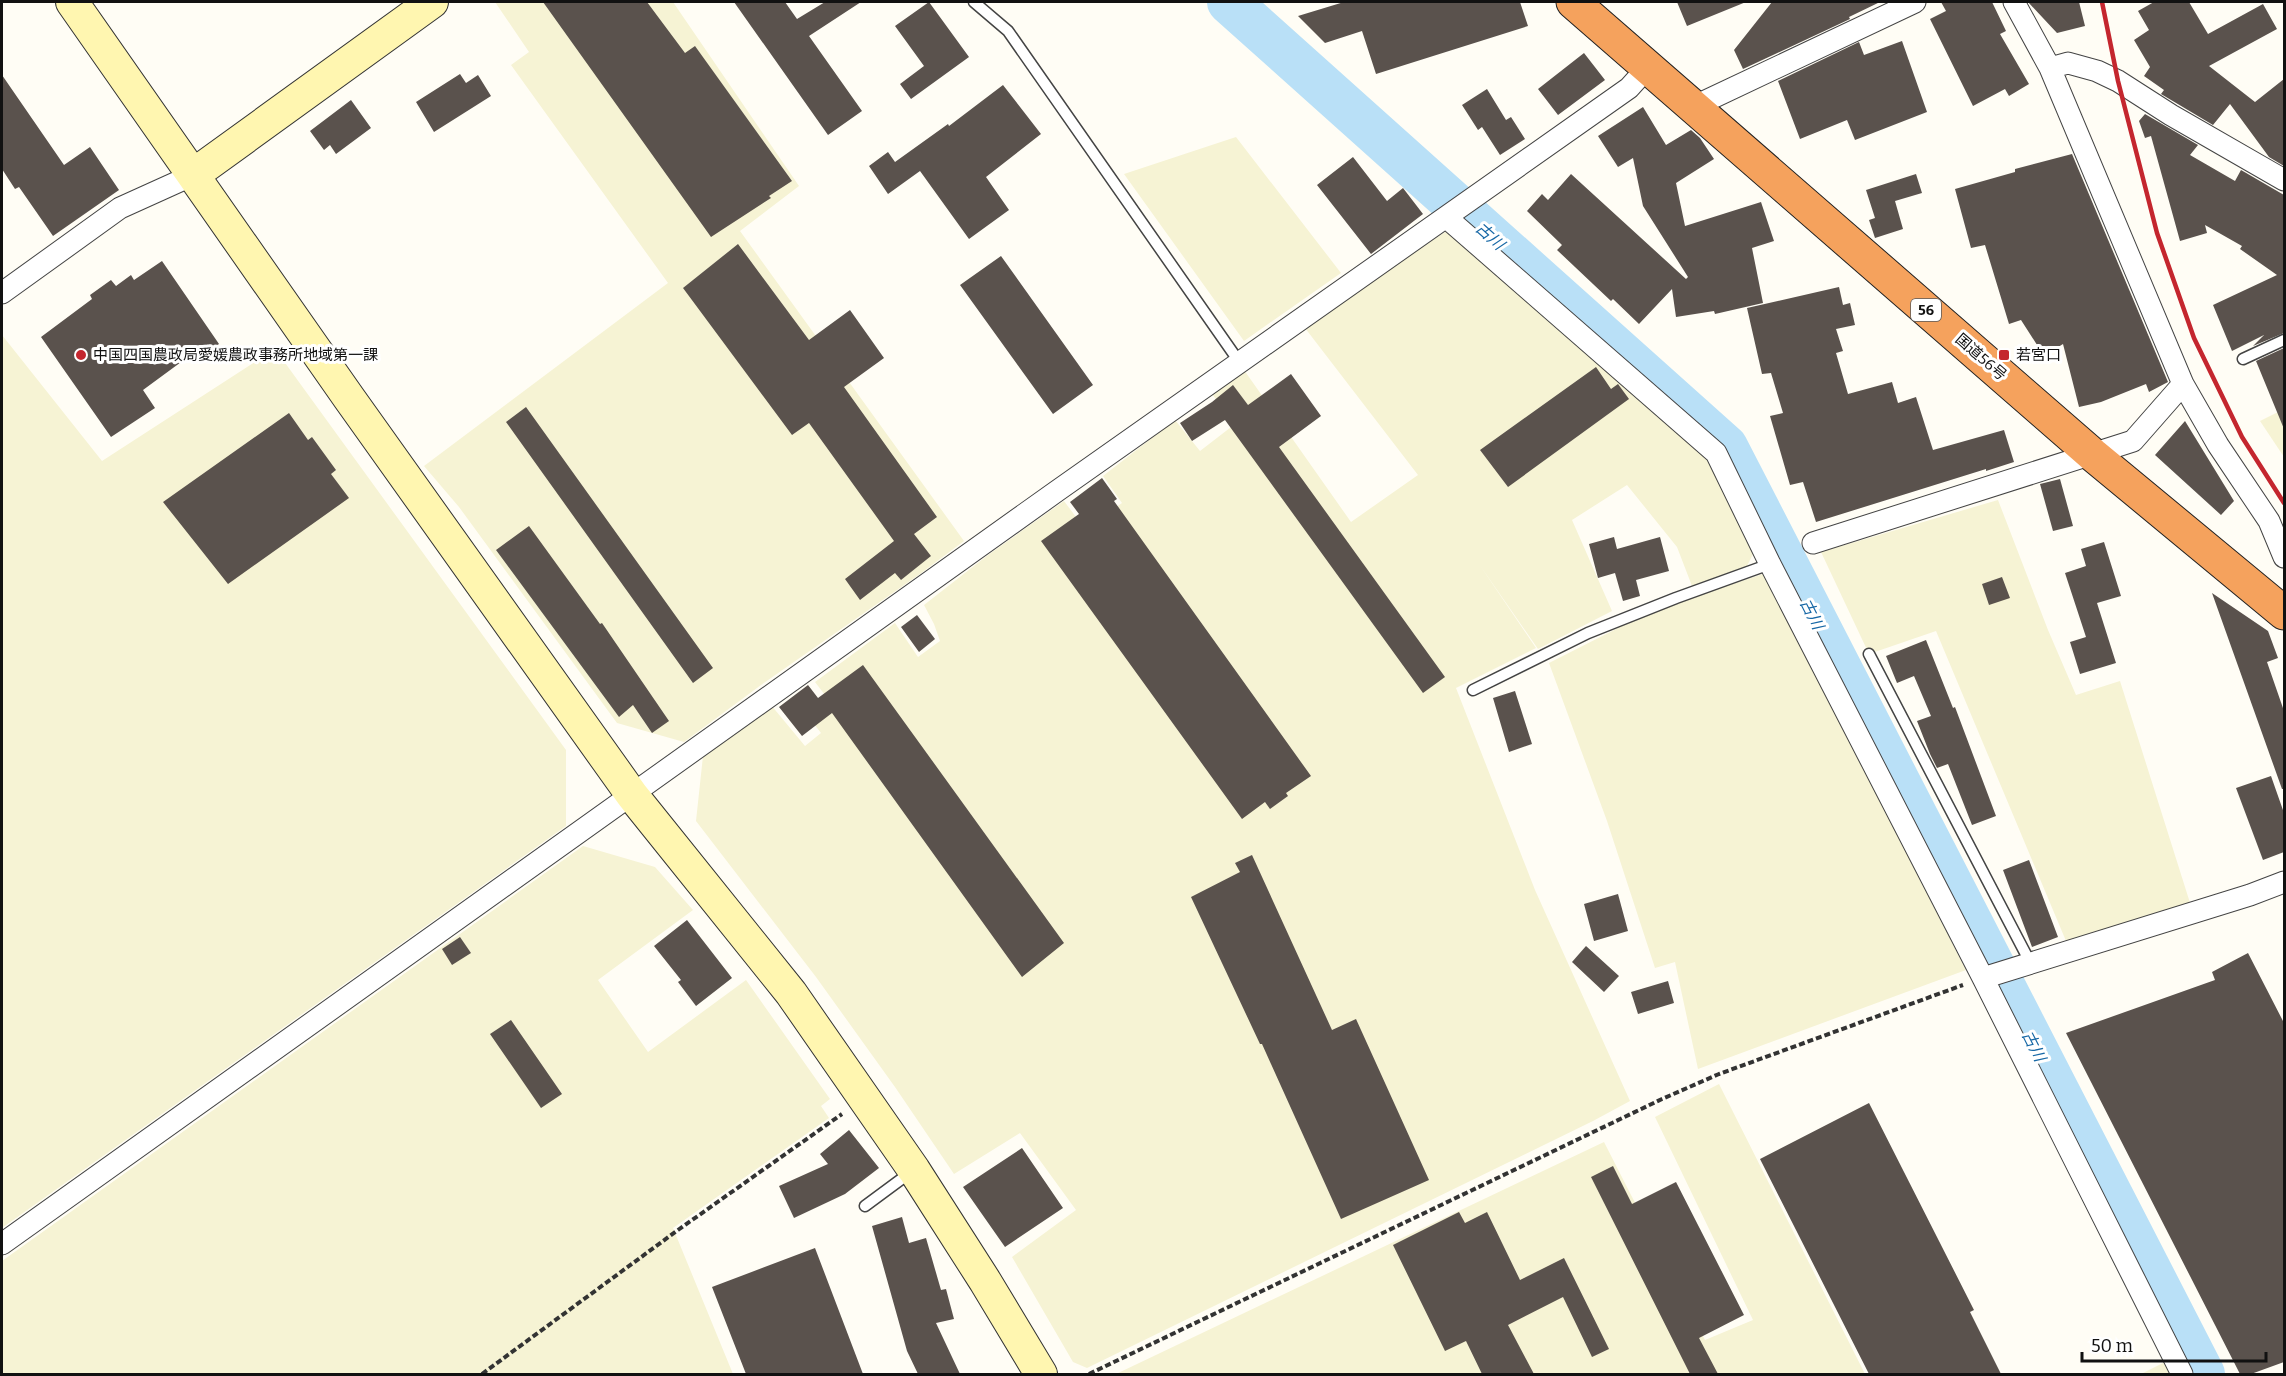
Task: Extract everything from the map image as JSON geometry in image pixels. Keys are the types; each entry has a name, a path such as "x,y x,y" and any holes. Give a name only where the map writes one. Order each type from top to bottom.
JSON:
{"highway":[{"name":"国道56号","path":"1572,2 2093,455 2284,613"}],"street":[{"path":"72,2 632,795 791,993 914,1170 986,1281 1041,1374"},
{"path":"2,293 120,208 193,176 432,2"},
{"path":"1693,107 1915,2"},
{"path":"2014,2 2050,68 2184,384 2218,445 2269,521 2284,557"},
{"path":"2050,68 2068,63 2097,71 2118,81 2171,115 2284,180"},
{"path":"2,1244 1629,88 1648,68"},
{"path":"1451,215 1716,453 1770,564 1988,976 2182,1374"},
{"path":"1813,543 2133,441 2184,384"},
{"path":"1988,976 2250,896 2284,882"}],"lane":[{"path":"974,2 1008,31 1240,363"},
{"path":"2243,359 2284,340"},
{"path":"1473,690 1588,633 1770,564"},
{"path":"1869,654 2024,966"},
{"path":"865,1206 914,1170"}],"path":[{"path":"1089,1374 1719,1074 1988,976"},
{"path":"482,1374 678,1230 864,1098"}],"shaded area":[{"path":"495,2 673,2 799,186 740,231 964,541 684,742 617,723 459,507 424,466 668,283 511,65 529,52"},
{"path":"1236,137 1341,273 1244,341 1124,174"},
{"path":"1450,229 1711,458 1755,550 1747,566 1692,586 1677,547 1627,485 1572,520 1612,611 1538,649 1479,564 1536,648 1456,688 1535,890 1630,1101 1087,1368 1073,1362 1012,1257 1076,1210 1020,1133 954,1174 816,977 696,821 703,756 771,705 805,746 821,733 804,711 825,695 815,682 895,623 918,657 940,641 924,605 988,555 1064,501 1085,529 1122,503 1103,476 1175,420 1200,451 1235,424 1212,394 1244,370 1351,522 1418,475 1305,328 1352,292"},
{"path":"2,335 102,461 275,349 566,750 566,826 2,1228"},
{"path":"2284,409 2284,457 2260,421"},
{"path":"1998,500 2048,630 2076,695 2120,681 2191,906 2066,941 1936,631 1869,654 1821,552"},
{"path":"1766,573 1966,970 1698,1069 1675,962 1655,968 1607,821 1549,663 1622,626 1696,596"},
{"path":"583,846 655,867 693,910 598,980 648,1052 746,980 830,1099 821,1106 829,1118 673,1228 733,1374 2,1374 2,1261"},
{"path":"1719,1084 1865,1374 1116,1374 1604,1142 1705,1340 1753,1320 1655,1117"},
{"path":"2165,1362 2171,1374 2141,1374"}],"building":[{"path":"543,2 647,2 685,53 695,46 792,181 769,196 771,198 711,237"},
{"path":"734,2 785,2 797,19 825,2 861,2 809,36 862,111 828,135"},
{"path":"929,2 969,57 911,99 900,84 924,66 895,26"},
{"path":"1344,2 1520,2 1528,26 1376,74 1362,31 1325,43 1298,16"},
{"path":"1677,2 1746,2 1687,26"},
{"path":"1772,2 1880,2 1849,17 1850,19 1743,69 1734,50"},
{"path":"1941,2 1992,2 2006,31 2000,34 2029,84 2009,96 2005,89 1973,106 1930,19 1946,11"},
{"path":"2028,2 2079,2 2085,26 2057,33"},
{"path":"2154,2 2189,2 2208,34 2263,4 2277,29 2209,66 2255,102 2284,79 2284,166 2269,157 2230,104 2213,125 2161,94 2164,90 2144,76 2150,67 2134,40 2149,30 2138,11"},
{"path":"1902,41 1927,112 1855,140 1847,120 1800,139 1778,81 1859,42 1864,55"},
{"path":"1584,53 1605,80 1558,115 1538,89"},
{"path":"460,74 466,83 478,75 491,96 434,132 416,102"},
{"path":"2,75 64,165 90,147 119,190 53,236 19,187 15,189 2,169"},
{"path":"1003,85 1041,134 986,177 1009,210 969,239 920,171 888,194 869,166 888,152 895,162 948,124 949,126"},
{"path":"1487,89 1506,120 1511,117 1525,139 1500,155 1482,127 1478,130 1462,105"},
{"path":"351,100 371,128 336,154 330,145 324,150 310,131"},
{"path":"1643,107 1666,145 1691,130 1700,138 1714,159 1676,183 1685,226 1761,202 1774,241 1752,248 1763,303 1715,314 1714,311 1676,317 1672,289 1639,324 1557,250 1562,245 1527,211 1542,194 1548,200 1571,174 1686,279 1688,277 1643,206 1633,158 1618,167 1598,136"},
{"path":"2145,114 2198,145 2190,155 2235,181 2241,170 2284,195 2284,333 2253,346 2264,335 2232,351 2213,305 2277,275 2240,249 2242,246 2205,225 2207,233 2180,241 2151,136 2145,138 2139,121"},
{"path":"2072,154 2168,382 2149,392 2146,384 2101,402 2079,407 2063,344 2047,354 2042,346 2039,348 2021,320 2009,324 1985,245 1971,248 1955,189 2015,172 2015,169"},
{"path":"1353,157 1387,201 1403,188 1423,214 1371,254 1317,185"},
{"path":"1916,174 1922,193 1895,201 1903,229 1875,238 1869,220 1875,218 1866,190"},
{"path":"738,244 809,340 850,310 884,358 844,387 937,517 914,534 931,556 901,580 895,573 860,600 845,579 894,541 809,423 792,435 683,288"},
{"path":"1001,256 1093,385 1053,414 960,285"},
{"path":"162,261 219,344 196,359 192,354 143,390 155,408 111,437 41,337 92,299 90,295 111,280 116,286 131,275 134,280"},
{"path":"1839,287 1843,305 1850,303 1855,325 1836,329 1843,351 1836,353 1848,394 1892,382 1898,403 1916,397 1933,450 2004,430 2014,462 1816,522 1803,482 1790,485 1770,416 1783,413 1771,373 1762,374 1747,308"},
{"path":"2284,348 2284,429 2256,361"},
{"path":"1596,367 1611,389 1618,384 1629,399 1508,487 1480,450"},
{"path":"1291,374 1321,416 1279,447 1445,677 1423,693 1225,420 1192,441 1180,423 1233,385 1248,405"},
{"path":"526,407 713,668 693,683 506,422"},
{"path":"289,413 308,440 312,437 336,470 331,474 349,498 228,584 163,502"},
{"path":"2185,421 2234,501 2221,515 2155,455"},
{"path":"1102,478 1117,499 1114,501 1311,776 1286,793 1288,796 1270,809 1265,802 1242,819 1041,541 1079,514 1070,502"},
{"path":"2060,479 2073,526 2053,531 2040,484"},
{"path":"529,526 600,624 602,623 669,721 652,733 633,705 619,717 496,550"},
{"path":"1614,537 1617,549 1660,537 1669,571 1636,580 1640,596 1623,601 1615,573 1598,578 1589,544"},
{"path":"2104,542 2121,596 2097,603 2116,663 2080,674 2070,642 2086,637 2065,573 2086,566 2081,549"},
{"path":"2002,577 2010,598 1989,605 1982,584"},
{"path":"2212,593 2268,631 2278,658 2267,662 2284,711 2284,789 2282,789"},
{"path":"917,615 935,639 919,652 901,627"},
{"path":"1926,640 1953,708 1955,707 1996,816 1972,825 1948,764 1937,768 1917,721 1931,716 1914,676 1897,683 1886,656"},
{"path":"863,665 1064,943 1022,977 832,713 802,736 779,707 808,685 818,698"},
{"path":"1515,691 1532,744 1509,752 1493,698"},
{"path":"2271,776 2284,813 2284,852 2263,860 2236,788"},
{"path":"1252,855 1332,1030 1356,1019 1429,1180 1341,1219 1262,1044 1260,1044 1191,897 1240,872 1235,863"},
{"path":"2029,860 2058,937 2032,947 2003,870"},
{"path":"1618,894 1628,931 1594,941 1584,904"},
{"path":"687,920 732,978 696,1006 678,982 681,980 654,946"},
{"path":"460,937 471,953 452,965 442,949"},
{"path":"1586,946 1619,976 1604,992 1572,962"},
{"path":"2248,953 2284,1023 2284,1362 2251,1374 2240,1374 2066,1033 2215,980 2212,972"},
{"path":"1668,981 1674,1003 1638,1014 1631,992"},
{"path":"511,1020 562,1094 541,1108 490,1034"},
{"path":"1869,1103 1974,1310 1970,1312 2001,1374 1869,1374 1760,1159"},
{"path":"849,1130 879,1168 845,1194 794,1218 779,1186 828,1164 820,1154"},
{"path":"1022,1148 1063,1208 1005,1247 963,1187"},
{"path":"1613,1166 1632,1204 1676,1182 1744,1315 1699,1338 1718,1374 1690,1374 1591,1177"},
{"path":"1459,1212 1465,1223 1487,1212 1520,1280 1564,1258 1609,1349 1592,1357 1563,1297 1508,1325 1534,1374 1482,1374 1466,1341 1445,1351 1393,1245"},
{"path":"902,1217 909,1243 926,1238 941,1290 946,1289 954,1319 936,1323 960,1374 918,1374 907,1351 872,1226"},
{"path":"815,1248 863,1374 746,1374 712,1287"}],"waterway":[{"name":"古川","path":"1229,2 1726,447 2203,1374"}],"railway":[{"path":"2102,2 2118,81 2157,233 2194,338 2242,437 2284,503"}],"place":[{"name":"中国四国農政局愛媛農政事務所地域第一課","path":"81,355"},
{"name":"若宮口","path":"2004,355"}]}
